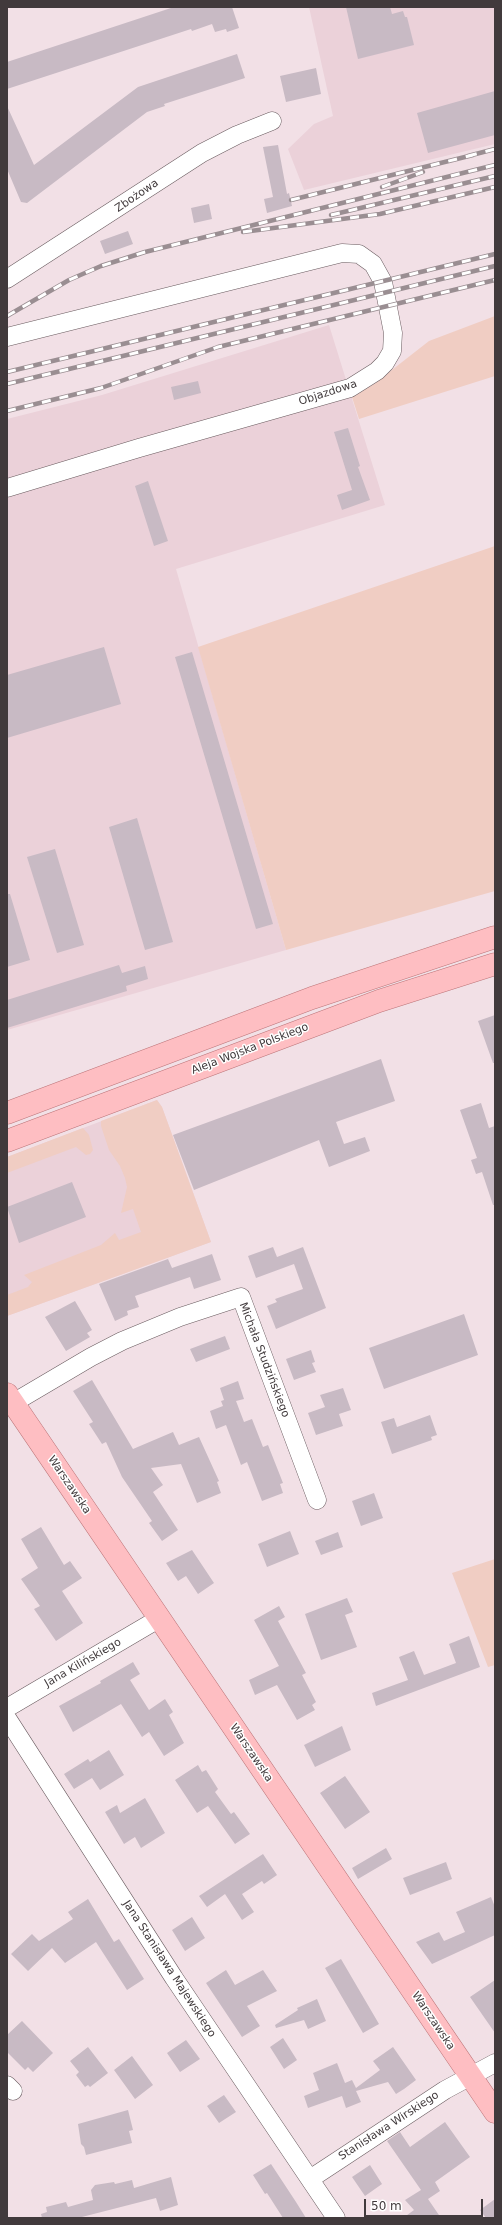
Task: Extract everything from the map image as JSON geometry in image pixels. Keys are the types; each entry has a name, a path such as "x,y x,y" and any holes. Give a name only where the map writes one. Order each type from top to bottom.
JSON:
{"main road":[{"path":"7,1113 319,995 495,937"},
{"name":"Aleja Wojska Polskiego","path":"7,1141 379,1001 495,964"},
{"name":"Warszawska","path":"12,1407 160,1618 495,2112"}],"street":[{"name":"Zbożowa","path":"7,279 202,153 237,135 272,121"},
{"name":"Objazdowa","path":"7,338 342,252 360,254 366,257 375,267 383,282 393,333 392,351 385,363 377,371 350,388 138,448 7,488"},
{"name":"Michała Studzińskiego","path":"12,1407 91,1357 122,1341 180,1317 240,1297 317,1500"},
{"name":"Jana Kilińskiego","path":"7,1708 160,1618"},
{"name":"Jana Stanisława Majewskiego","path":"7,1718 174,1978 336,2218"},
{"name":"Stanisława Wirskiego","path":"310,2179 388,2126 470,2075 495,2063"}],"shaded area":[{"path":"309,7 495,7 495,144 304,190 288,149 314,124 333,116"},
{"path":"495,316 495,376 359,419 352,397 374,384 429,341"},
{"path":"329,325 385,505 176,569 286,950 7,1030 7,419 102,395"},
{"path":"495,546 495,891 286,950 198,647"},
{"path":"157,1100 162,1107 211,1242 7,1316 7,1157"},
{"path":"157,1100 162,1107 211,1242 7,1316 7,1295 28,1287 32,1282 24,1275 101,1245 115,1233 119,1240 141,1232 133,1209 121,1213 127,1187 120,1166 109,1150 101,1126 101,1121"},
{"path":"83,1128 89,1135 93,1150 90,1154 86,1155 76,1147 7,1173 7,1157"},
{"path":"495,1559 495,1665 488,1667 452,1573"}],"building":[{"path":"174,7 232,7 239,28 227,32 226,29 215,32 212,24 192,31 191,29 7,89 7,62"},
{"path":"346,7 390,7 392,14 403,11 405,17 407,17 414,45 358,59"},
{"path":"237,54 245,78 164,104 165,106 147,112 27,203 21,202 7,169 7,106 34,165 138,87"},
{"path":"316,68 321,94 286,102 280,76"},
{"path":"495,91 495,135 428,153 417,113"},
{"path":"278,145 287,194 289,193 292,206 267,213 264,199 273,197 263,147"},
{"path":"209,204 212,219 194,223 191,208"},
{"path":"128,231 133,244 105,254 100,241"},
{"path":"198,381 201,393 174,400 171,387"},
{"path":"348,428 360,466 358,467 370,500 342,510 337,495 352,490 334,432"},
{"path":"148,481 168,541 154,546 135,486"},
{"path":"104,647 121,704 7,738 7,675"},
{"path":"192,652 273,924 256,929 175,657"},
{"path":"137,818 173,942 145,950 109,827"},
{"path":"55,849 84,945 57,953 27,857"},
{"path":"7,894 10,894 30,960 7,967"},
{"path":"119,965 122,973 145,966 148,979 126,986 127,991 7,1028 7,1000"},
{"path":"495,1015 495,1063 493,1063 478,1021"},
{"path":"381,1059 395,1101 336,1122 344,1144 365,1137 370,1151 329,1167 319,1140 194,1190 173,1135"},
{"path":"481,1103 489,1128 495,1126 495,1205 493,1205 482,1172 476,1174 471,1160 477,1158 460,1110"},
{"path":"72,1182 86,1217 19,1243 7,1207"},
{"path":"273,1247 277,1257 303,1247 326,1308 276,1329 267,1306 277,1302 275,1299 303,1289 294,1264 256,1278 248,1256"},
{"path":"212,1254 221,1280 194,1289 190,1277 135,1296 139,1307 127,1311 128,1315 115,1321 99,1284 168,1259 172,1268"},
{"path":"75,1301 92,1330 87,1333 90,1337 66,1351 45,1317"},
{"path":"464,1314 478,1355 384,1389 369,1348"},
{"path":"225,1336 230,1349 196,1362 190,1349"},
{"path":"311,1350 315,1362 312,1363 316,1372 294,1380 286,1359"},
{"path":"92,1380 133,1449 173,1432 179,1445 199,1437 219,1481 217,1482 221,1493 197,1503 181,1464 151,1468 163,1485 153,1492 178,1530 162,1541 149,1523 152,1521 122,1477 106,1442 102,1444 89,1424 93,1422 73,1391"},
{"path":"238,1381 244,1399 236,1401 244,1422 252,1419 263,1447 268,1445 283,1483 280,1484 283,1493 262,1501 247,1462 241,1465 226,1425 216,1429 210,1411 223,1406 221,1401 224,1400 220,1388"},
{"path":"343,1388 351,1410 339,1414 343,1426 316,1435 308,1413 325,1407 320,1395"},
{"path":"430,1415 437,1435 431,1437 432,1440 392,1454 381,1422 394,1418 397,1427"},
{"path":"374,1493 383,1518 361,1526 352,1501"},
{"path":"41,1527 64,1565 70,1561 82,1578 62,1591 83,1623 56,1641 34,1609 40,1606 21,1579 38,1568 21,1539"},
{"path":"290,1531 299,1554 267,1567 258,1544"},
{"path":"338,1532 343,1547 321,1555 315,1541"},
{"path":"192,1550 214,1583 198,1594 186,1576 178,1581 166,1563"},
{"path":"347,1598 353,1612 345,1615 357,1647 321,1660 305,1614"},
{"path":"279,1606 285,1617 278,1621 306,1673 302,1675 316,1702 312,1705 315,1710 297,1720 277,1685 255,1695 249,1680 279,1666 254,1620"},
{"path":"469,1636 480,1667 376,1706 372,1693 408,1680 399,1657 414,1651 424,1675 456,1663 449,1644"},
{"path":"133,1662 140,1674 130,1680 149,1710 165,1699 173,1712 169,1715 184,1743 164,1756 149,1732 142,1737 121,1704 73,1732 59,1706 101,1683 100,1681"},
{"path":"342,1726 351,1750 315,1767 304,1745"},
{"path":"109,1750 124,1775 100,1790 92,1778 74,1789 64,1774 88,1759 90,1762"},
{"path":"198,1765 202,1772 206,1770 218,1789 215,1792 231,1814 234,1812 250,1834 235,1844 208,1806 197,1813 175,1780"},
{"path":"345,1776 370,1812 345,1829 320,1793"},
{"path":"145,1798 165,1833 141,1848 135,1837 124,1844 105,1812 117,1805 120,1813"},
{"path":"386,1848 392,1859 358,1879 352,1868"},
{"path":"263,1854 277,1875 264,1884 262,1881 242,1894 254,1912 242,1920 225,1894 207,1907 199,1896"},
{"path":"446,1862 452,1879 410,1895 403,1878"},
{"path":"491,1897 495,1907 495,1935 432,1964 416,1942 439,1932 444,1941 465,1932 456,1912"},
{"path":"88,1899 114,1942 119,1939 144,1979 127,1990 96,1942 65,1963 52,1948 28,1971 11,1954 32,1934 39,1941 73,1919 68,1912"},
{"path":"192,1917 205,1938 185,1951 172,1930"},
{"path":"341,1959 379,2024 363,2033 325,1968"},
{"path":"226,1970 235,1985 263,1970 277,1991 247,2006 260,2026 242,2037 206,1983"},
{"path":"495,1980 495,2033 470,1997"},
{"path":"317,1999 326,2021 308,2029 304,2020 276,2028 275,2025 298,2010 297,2008"},
{"path":"22,2021 53,2053 33,2072 28,2067 25,2070 7,2052 7,2035"},
{"path":"283,2038 297,2060 284,2069 270,2047"},
{"path":"186,2040 200,2059 180,2072 167,2053"},
{"path":"88,2047 108,2073 90,2087 88,2085 85,2087 76,2075 79,2072 70,2061"},
{"path":"393,2047 416,2080 404,2089 396,2094 388,2082 356,2091 361,2102 346,2108 342,2096 308,2108 304,2096 319,2090 313,2073 337,2063 345,2083 352,2080 356,2088 380,2070 373,2061"},
{"path":"132,2056 153,2085 135,2099 114,2070"},
{"path":"224,2095 236,2112 219,2123 207,2106"},
{"path":"128,2110 133,2130 129,2131 132,2143 86,2155 84,2147 81,2144 78,2124"},
{"path":"445,2122 470,2157 435,2182 440,2191 428,2199 441,2218 403,2218 414,2210 405,2200 421,2190 387,2141 400,2132 410,2147"},
{"path":"271,2164 306,2218 283,2218 267,2193 265,2194 253,2175"},
{"path":"370,2165 382,2184 365,2196 352,2177"},
{"path":"171,2177 178,2205 160,2211 156,2198 78,2218 42,2218 41,2214 47,2212 46,2207 66,2202 68,2207 93,2200 91,2190 95,2185 114,2182 115,2184 132,2180 134,2188"},
{"path":"495,2199 495,2218 486,2218 480,2210"}],"railway":[{"path":"468,156 495,149"},
{"path":"291,200 473,155"},
{"path":"7,316 69,280 101,266 145,252 495,165"},
{"path":"382,187 423,172"},
{"path":"331,215 495,176"},
{"path":"243,232 380,214 495,187"},
{"path":"7,372 495,254"},
{"path":"7,384 495,266"},
{"path":"7,411 101,388 218,347 495,280"}]}
